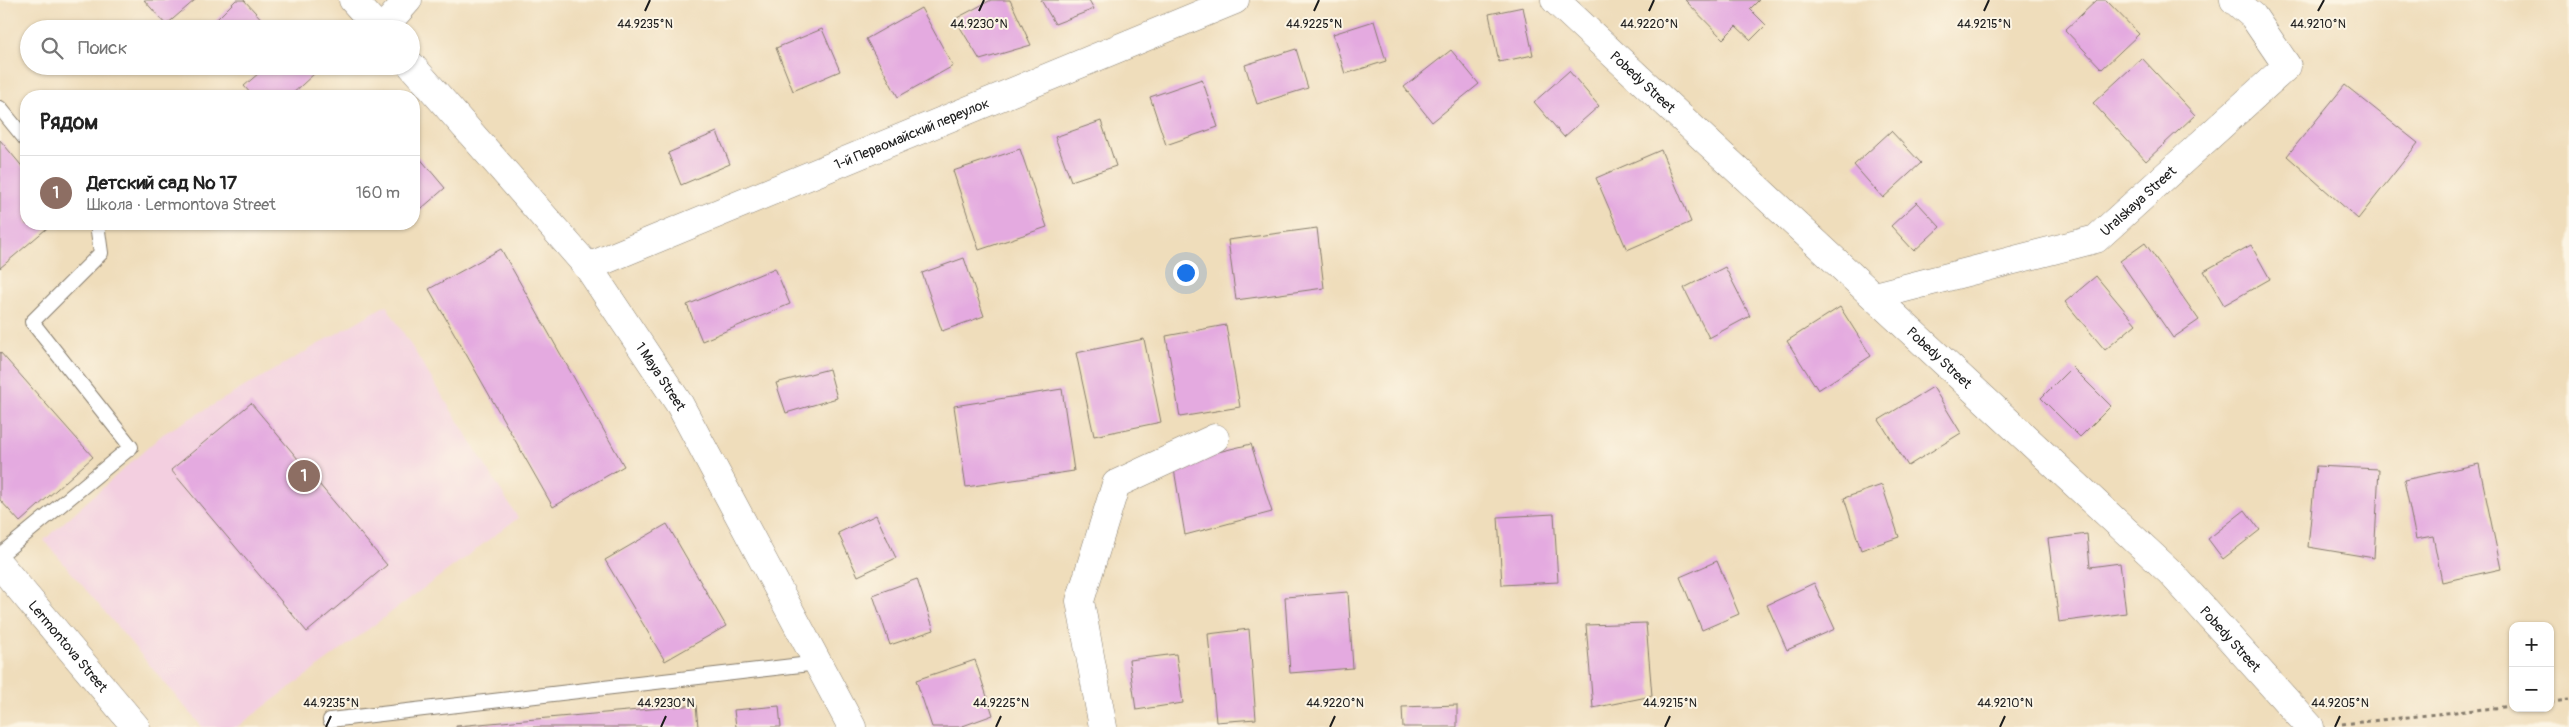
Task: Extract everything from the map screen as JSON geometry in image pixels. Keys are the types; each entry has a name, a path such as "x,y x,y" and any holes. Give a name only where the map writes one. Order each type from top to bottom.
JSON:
{"street":[{"path":"353,0 372,20"},
{"path":"389,20 408,0"},
{"name":"1-й Первомайский переулок","path":"588,267 1235,0"},
{"name":"Pobedy Street","path":"1555,0 2171,573 2323,726"},
{"name":"Uralskaya Street","path":"1874,296 2096,239 2287,66 2253,16 2234,0"},
{"name":"1 Maya Street","path":"419,75 588,267 680,405 852,727"},
{"path":"1103,727 1080,601 1116,484 1215,438"},
{"name":"Lermontova Street","path":"0,565 136,727"}],"lane":[{"path":"0,108 20,133"},
{"path":"0,555 131,447 32,322 100,253 98,230"},
{"path":"330,720 818,663"}],"path":[{"path":"2554,702 2569,700"},
{"path":"2323,726 2509,706"}],"shaded area":[{"path":"386,305 518,518 237,727 202,727 44,540 163,434"}],"building":[{"path":"144,0 195,0 172,20 162,20"},
{"path":"236,0 244,0 262,20 216,20"},
{"path":"991,0 1010,0 1031,45 980,60 955,19"},
{"path":"1041,0 1089,0 1094,9 1055,24"},
{"path":"1685,0 1759,0 1750,9 1766,25 1751,40 1736,26 1723,39"},
{"path":"2097,0 2106,0 2139,34 2102,69 2065,30"},
{"path":"1523,7 1533,55 1499,62 1489,14"},
{"path":"921,8 953,66 898,97 866,39"},
{"path":"1374,21 1386,61 1345,74 1333,34"},
{"path":"822,29 840,71 793,91 776,48"},
{"path":"1296,49 1308,88 1257,104 1245,65"},
{"path":"1451,50 1479,84 1432,122 1404,87"},
{"path":"2142,58 2195,115 2146,161 2093,103"},
{"path":"1569,71 1599,106 1564,137 1534,102"},
{"path":"257,75 313,75 297,90 248,90 244,86"},
{"path":"1202,79 1218,127 1166,145 1150,97"},
{"path":"2345,85 2418,143 2358,219 2287,156"},
{"path":"1101,121 1116,166 1071,181 1055,137"},
{"path":"1891,131 1921,163 1883,198 1854,165"},
{"path":"717,132 730,164 681,185 668,153"},
{"path":"0,140 20,164 20,230 45,230 0,268"},
{"path":"1020,149 1047,227 979,250 953,171"},
{"path":"1661,150 1691,222 1627,250 1596,178"},
{"path":"420,158 445,188 420,210"},
{"path":"1917,202 1940,227 1914,251 1891,226"},
{"path":"1317,228 1324,288 1236,300 1228,240"},
{"path":"2145,243 2199,320 2173,338 2120,261"},
{"path":"2251,245 2270,279 2224,305 2204,271"},
{"path":"501,249 624,466 553,507 429,289"},
{"path":"964,258 984,316 942,331 922,273"},
{"path":"1725,267 1750,316 1709,338 1684,288"},
{"path":"775,268 790,304 702,341 687,305"},
{"path":"2096,276 2136,324 2105,350 2065,302"},
{"path":"1840,307 1871,356 1818,390 1787,341"},
{"path":"1226,325 1240,407 1180,417 1166,336"},
{"path":"1144,339 1161,422 1094,436 1076,353"},
{"path":"0,352 93,457 20,522 0,500"},
{"path":"2072,367 2111,406 2080,437 2041,398"},
{"path":"829,369 837,398 786,413 776,383"},
{"path":"1933,387 1961,433 1908,466 1879,420"},
{"path":"1062,389 1074,471 966,487 954,406"},
{"path":"251,403 387,565 307,632 171,470"},
{"path":"1251,444 1272,512 1185,535 1173,463"},
{"path":"2479,464 2501,569 2442,582 2433,536 2416,539 2404,480"},
{"path":"2316,466 2379,469 2374,558 2308,547"},
{"path":"1882,485 1899,537 1861,550 1844,498"},
{"path":"2245,510 2260,530 2223,559 2208,539"},
{"path":"1554,514 1558,582 1502,585 1498,517"},
{"path":"876,515 896,558 858,576 838,533"},
{"path":"667,524 726,626 665,661 605,560"},
{"path":"2087,534 2090,567 2120,563 2126,613 2059,622 2048,539"},
{"path":"1717,561 1739,614 1702,630 1680,577"},
{"path":"917,579 934,630 890,645 873,595"},
{"path":"1814,583 1835,629 1787,650 1767,605"},
{"path":"1348,592 1353,668 1290,673 1285,597"},
{"path":"1646,623 1652,696 1593,708 1586,625"},
{"path":"1249,629 1256,719 1216,722 1208,634"},
{"path":"1176,654 1183,703 1136,710 1129,660"},
{"path":"975,660 993,715 960,727 932,727 916,680"},
{"path":"696,705 698,727 456,727 456,726"},
{"path":"1457,705 1457,727 1403,727 1402,707"},
{"path":"779,706 781,727 736,727 734,710"}],"place":[{"name":"Детский сад № 17","path":"304,476"}]}
